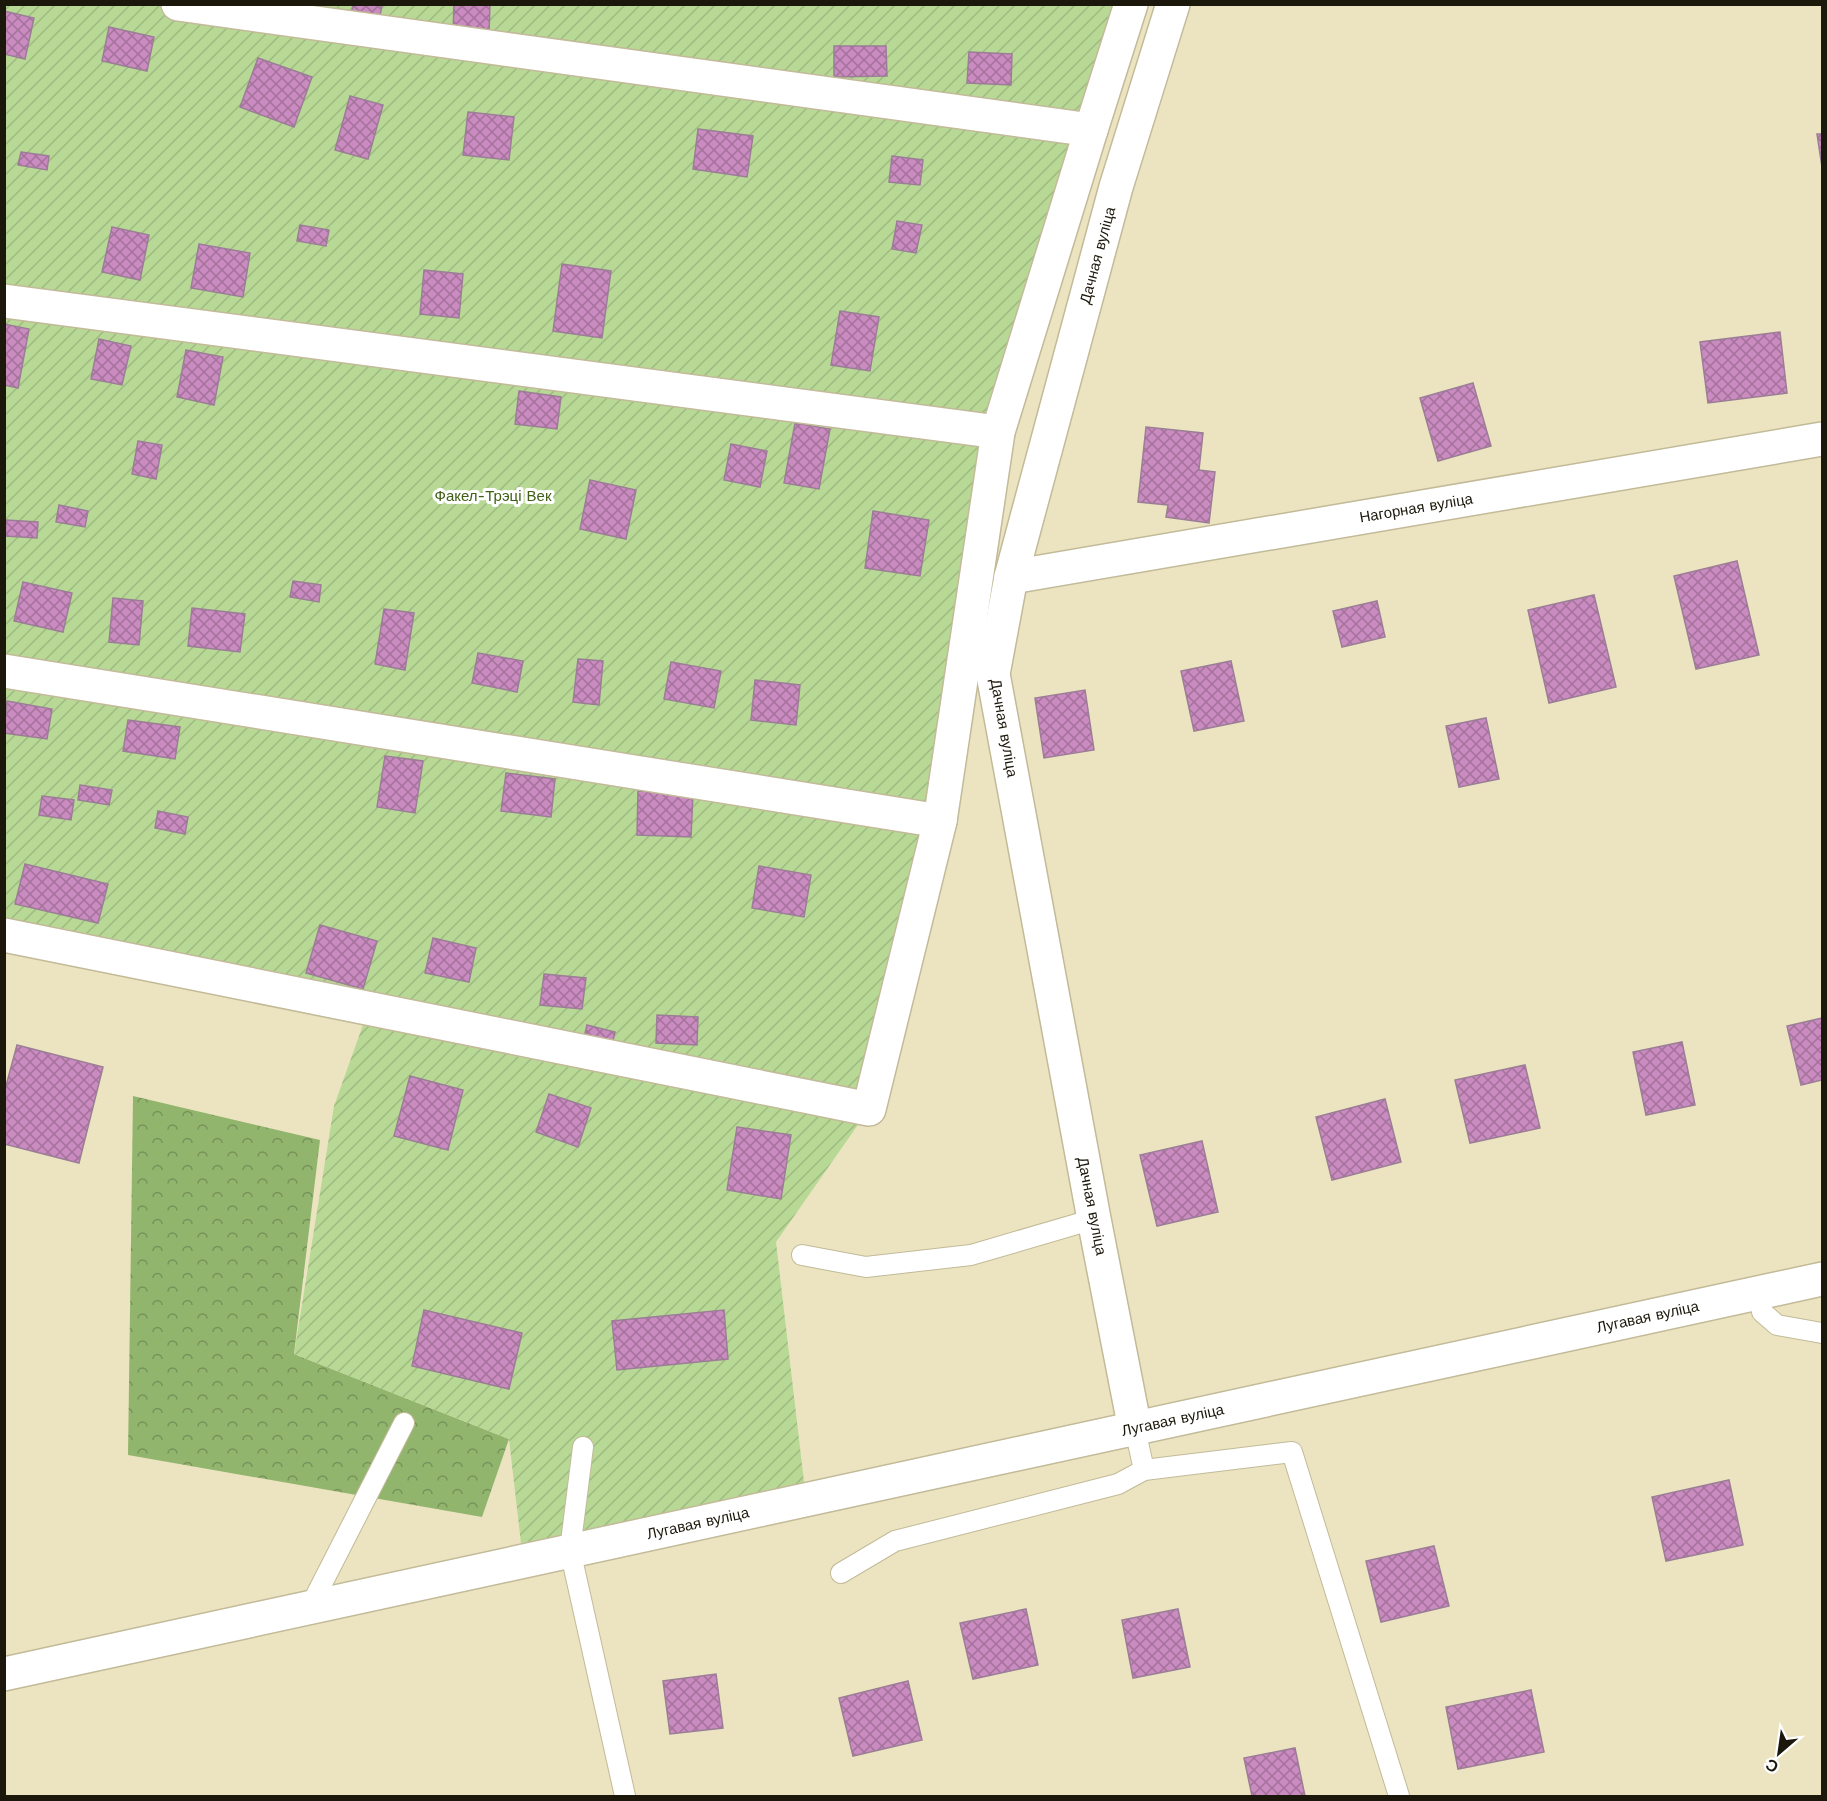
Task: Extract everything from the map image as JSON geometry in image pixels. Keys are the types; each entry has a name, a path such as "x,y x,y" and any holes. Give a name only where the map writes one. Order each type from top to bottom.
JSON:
{"street":[{"path":"178,4 1091,129"},
{"path":"4,935 869,1109 940,821 998,432 1131,4"},
{"name":"Дачная вуліца","path":"1135,1429 993,674 1011,577 1116,188 1173,4"},
{"path":"4,302 998,432"},
{"name":"Нагорная вуліца","path":"1011,577 1822,439"},
{"path":"4,671 940,821"},
{"name":"Лугавая вуліца","path":"4,1674 1822,1279"}],"lane":[{"path":"802,1256 866,1267 971,1256 1094,1219"},
{"path":"1759,1293 1762,1312 1777,1325 1822,1333"},
{"path":"309,1606 404,1423"},
{"path":"1135,1429 1144,1470"},
{"path":"583,1447 570,1550 625,1797"},
{"path":"841,1573 896,1541 1118,1484 1144,1470 1292,1452 1399,1797"}],"green space":[{"name":"Факел-Трэці Век","path":"4,5 1131,5 998,432 869,1109 776,1242 806,1499 523,1561 509,1439 294,1354 334,1106 369,1008 5,935"},
{"path":"133,1096 320,1140 294,1354 509,1439 482,1517 128,1455"}],"building":[{"path":"353,4 382,4 378,29 350,25"},
{"path":"454,4 490,4 489,35 453,33"},
{"path":"4,11 34,18 25,59 4,54"},
{"path":"109,27 154,37 147,71 102,61"},
{"path":"834,46 886,46 887,76 834,77"},
{"path":"969,52 1012,54 1011,85 967,83"},
{"path":"258,58 312,77 294,127 240,107"},
{"path":"350,96 383,105 368,159 335,150"},
{"path":"468,112 514,117 509,160 463,155"},
{"path":"698,129 753,136 747,177 693,169"},
{"path":"1817,134 1822,134 1822,167"},
{"path":"21,152 49,156 47,170 18,165"},
{"path":"892,156 923,160 920,185 889,182"},
{"path":"897,221 922,225 916,253 892,249"},
{"path":"300,225 329,230 326,246 297,241"},
{"path":"112,227 149,235 140,280 102,272"},
{"path":"199,244 250,253 243,297 191,288"},
{"path":"562,264 611,271 602,338 553,331"},
{"path":"424,270 463,274 459,318 420,314"},
{"path":"840,311 879,317 870,371 831,365"},
{"path":"4,324 29,329 18,388 4,385"},
{"path":"1780,332 1787,393 1708,403 1700,342"},
{"path":"99,339 131,346 122,385 91,379"},
{"path":"186,350 223,357 214,405 177,397"},
{"path":"1473,383 1491,446 1438,461 1420,398"},
{"path":"519,391 561,397 557,429 515,424"},
{"path":"795,423 830,429 819,489 784,483"},
{"path":"1146,427 1203,433 1199,470 1215,472 1209,523 1166,517 1168,505 1138,502"},
{"path":"138,441 162,445 156,479 132,474"},
{"path":"731,444 767,451 760,487 724,480"},
{"path":"590,480 636,490 626,539 580,529"},
{"path":"59,505 88,511 85,527 56,522"},
{"path":"873,511 929,520 920,576 865,568"},
{"path":"6,520 38,522 37,538 5,536"},
{"path":"1737,561 1759,655 1696,669 1674,576"},
{"path":"293,581 321,585 319,602 290,597"},
{"path":"23,582 72,593 63,632 14,621"},
{"path":"1594,595 1616,687 1549,703 1528,610"},
{"path":"113,598 143,601 139,645 109,642"},
{"path":"1377,601 1385,637 1342,647 1333,611"},
{"path":"192,608 245,614 240,652 188,646"},
{"path":"384,609 414,613 405,670 375,664"},
{"path":"478,653 523,661 517,692 472,683"},
{"path":"578,659 603,661 599,705 573,702"},
{"path":"1231,661 1244,721 1194,731 1181,671"},
{"path":"671,662 721,671 714,708 664,699"},
{"path":"755,680 800,685 796,725 751,720"},
{"path":"1085,690 1094,750 1044,758 1035,698"},
{"path":"7,701 52,709 47,739 4,733"},
{"path":"1486,718 1499,779 1459,787 1446,726"},
{"path":"128,720 180,727 175,759 123,751"},
{"path":"385,756 423,761 415,813 377,807"},
{"path":"506,773 555,779 551,817 501,811"},
{"path":"80,785 112,790 109,805 78,800"},
{"path":"638,791 693,793 691,837 637,835"},
{"path":"42,796 74,800 71,820 39,815"},
{"path":"158,811 188,817 185,834 155,828"},
{"path":"25,864 108,884 98,923 15,904"},
{"path":"759,866 811,875 804,917 752,908"},
{"path":"320,925 377,941 363,989 306,973"},
{"path":"433,938 476,948 469,982 425,973"},
{"path":"544,974 586,978 582,1009 540,1005"},
{"path":"657,1015 698,1017 697,1045 656,1043"},
{"path":"1822,1018 1822,1080 1801,1085 1787,1026"},
{"path":"587,1025 615,1032 610,1053 582,1046"},
{"path":"1682,1042 1695,1105 1646,1115 1633,1052"},
{"path":"17,1045 103,1067 79,1163 4,1144 4,1093"},
{"path":"1525,1065 1540,1128 1470,1143 1455,1080"},
{"path":"410,1076 463,1090 448,1150 394,1136"},
{"path":"549,1094 591,1108 578,1147 536,1132"},
{"path":"1385,1099 1401,1162 1332,1180 1316,1117"},
{"path":"737,1127 791,1135 781,1199 727,1190"},
{"path":"1202,1141 1218,1212 1157,1226 1140,1155"},
{"path":"424,1310 522,1333 509,1389 412,1366"},
{"path":"724,1310 728,1359 617,1370 612,1321"},
{"path":"1729,1480 1743,1545 1666,1561 1652,1497"},
{"path":"1434,1546 1449,1606 1381,1622 1366,1561"},
{"path":"1026,1609 1038,1665 973,1679 960,1623"},
{"path":"1178,1609 1190,1667 1133,1678 1122,1620"},
{"path":"716,1674 723,1728 670,1734 663,1681"},
{"path":"908,1681 922,1740 853,1756 839,1698"},
{"path":"1531,1690 1544,1752 1458,1769 1446,1707"},
{"path":"1295,1748 1305,1796 1252,1796 1244,1758"}]}
